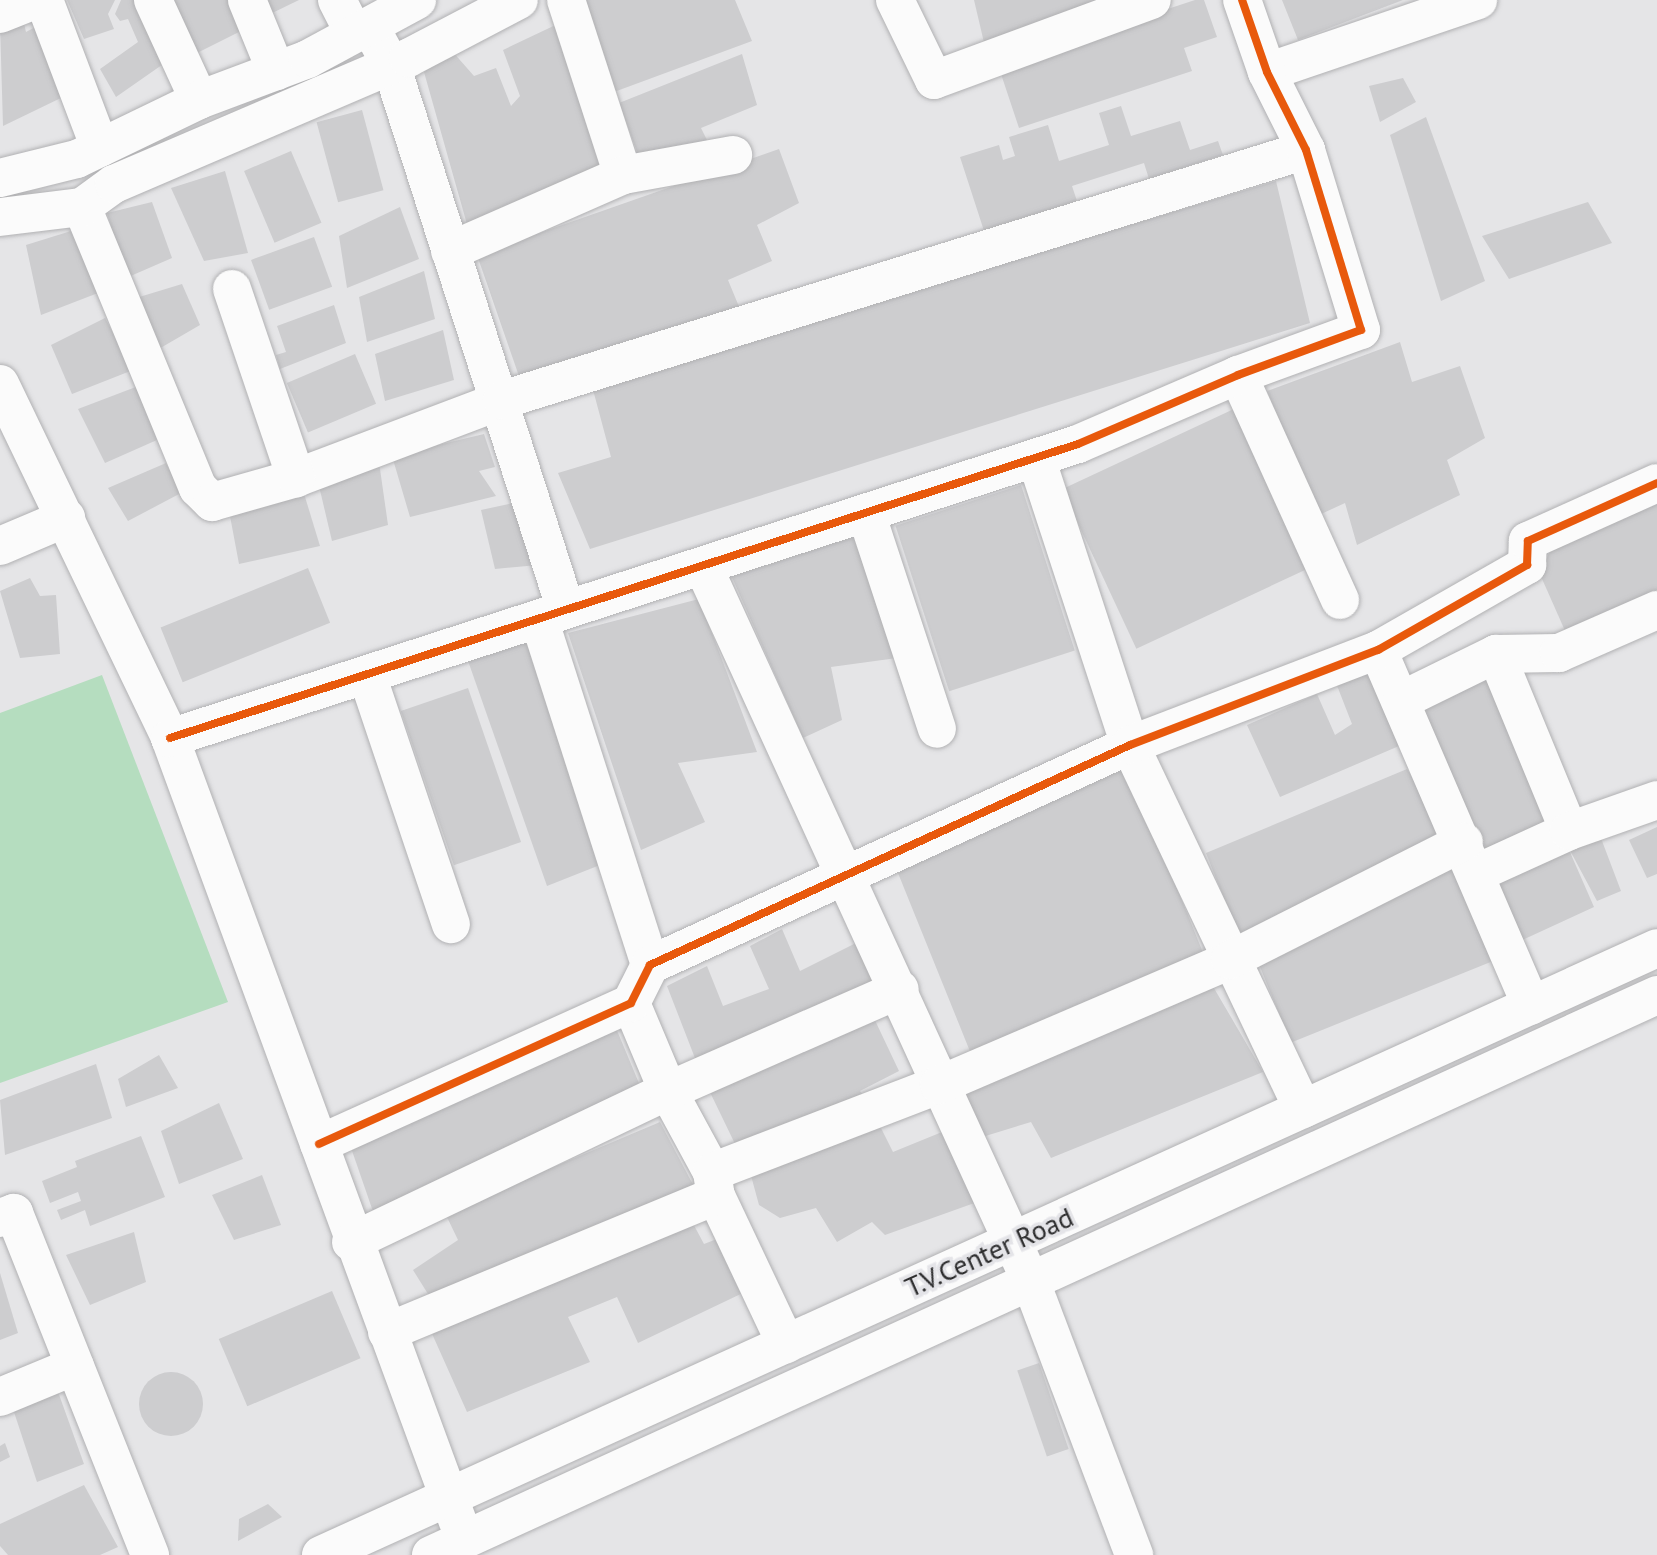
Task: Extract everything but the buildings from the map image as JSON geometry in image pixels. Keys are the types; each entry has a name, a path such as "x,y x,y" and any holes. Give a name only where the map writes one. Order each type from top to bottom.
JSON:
{"street":[{"path":"0,14 35,0"},
{"path":"44,0 100,148"},
{"path":"153,0 199,100"},
{"path":"247,0 276,71"},
{"path":"337,0 391,65 450,251 502,400 552,614 650,965"},
{"path":"0,178 100,148 199,100 276,71 417,0"},
{"path":"4,210 82,207 114,184 391,65 519,0"},
{"path":"566,0 623,175"},
{"path":"895,0 934,80 1152,0"},
{"path":"170,738 1036,458 1238,375 1361,330 1306,150 1267,72 1242,0"},
{"path":"1267,72 1478,0"},
{"path":"82,207 198,488 212,502 296,478 502,400 1306,150"},
{"path":"450,251 623,175 733,155"},
{"path":"232,289 296,478"},
{"path":"1238,375 1340,600"},
{"path":"0,384 170,738 319,1144 351,1242 465,1539"},
{"path":"1036,458 1130,745 1303,1109"},
{"path":"319,1144 631,1003 650,965 1130,745 1378,650 1527,565 1528,541 1657,483"},
{"path":"866,513 937,729"},
{"path":"0,546 66,518"},
{"path":"703,566 900,989 939,1085 1031,1282 1134,1555"},
{"path":"1402,700 1496,654 1559,653 1655,617"},
{"path":"1378,650 1471,857 1531,1005"},
{"path":"1496,654 1569,831"},
{"path":"367,675 451,924"},
{"path":"387,1332 939,1085 1471,857 1569,831 1657,800"},
{"name":"T.V.Center Road","path":"321,1555 1657,948"},
{"path":"351,1242 668,1091 900,989"},
{"name":"T.V.Center Road","path":"431,1555 1657,995"},
{"path":"631,1003 668,1091 786,1344"},
{"path":"0,1218 14,1213 150,1555"},
{"path":"0,1397 75,1366"}],"green space":[{"path":"102,675 228,1002 0,1083 0,713"}],"cycle path":[{"path":"170,738 1078,444 1238,375 1361,330 1306,150 1267,72 1242,0"},
{"path":"319,1144 631,1003 650,965 1130,745 1378,650 1527,565 1528,541 1657,483"}]}
